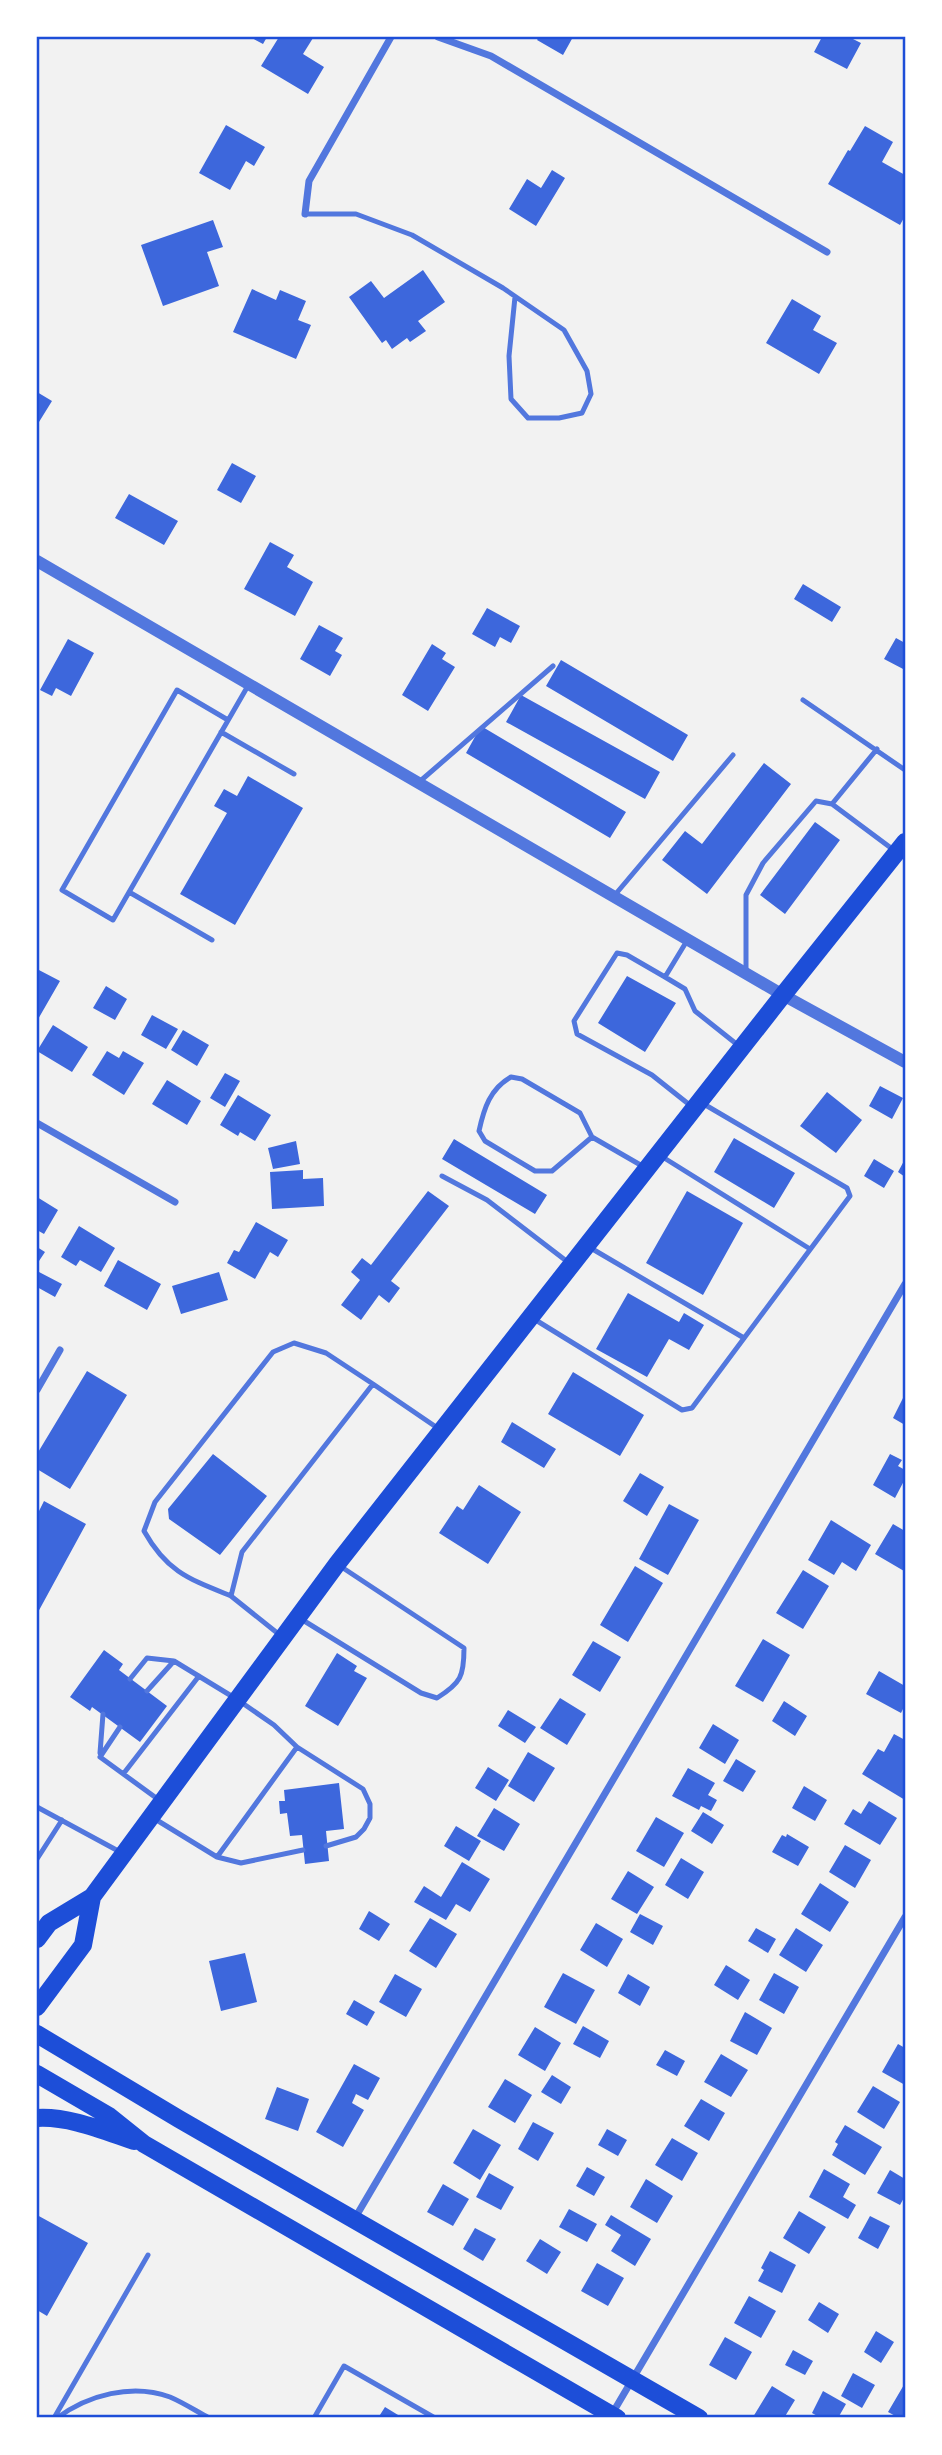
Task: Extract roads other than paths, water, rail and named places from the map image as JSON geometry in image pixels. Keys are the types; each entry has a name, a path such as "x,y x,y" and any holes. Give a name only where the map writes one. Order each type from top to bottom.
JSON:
{"main road":[{"path":"37,1939 49,1923 92,1897 337,1564 901,847"},
{"path":"37,2007 83,1945 92,1897"},
{"path":"37,2034 179,2119 699,2418"},
{"path":"37,2074 109,2116 145,2144 612,2417"},
{"path":"37,2119 77,2123 145,2144"}],"street":[{"path":"305,214 309,181 391,37"},
{"path":"438,37 491,56 827,252"},
{"path":"37,561 746,974 905,1062"},
{"path":"37,1123 175,1202"},
{"path":"355,2219 905,1284"},
{"path":"37,1390 60,1350"},
{"path":"612,2417 905,1917"}],"lane":[{"path":"305,214 356,214 412,235 515,297 564,330 587,371 591,394 582,414 559,418 528,418 511,399 509,356 515,297"},
{"path":"418,783 553,666"},
{"path":"228,720 177,690 62,890 113,920 249,684"},
{"path":"803,700 905,769"},
{"path":"221,732 294,774"},
{"path":"832,804 877,749"},
{"path":"614,896 733,755"},
{"path":"746,974 746,895 763,863 816,801 832,804 901,847"},
{"path":"129,892 212,940"},
{"path":"665,977 688,939"},
{"path":"531,1317 682,1409 692,1408 850,1196 847,1188 697,1105 652,1075 577,1034 574,1021 617,953 627,954 685,989 695,1011 741,1048"},
{"path":"592,1137 552,1171 535,1171 485,1141 479,1131 491,1094 511,1077 522,1079 580,1113 592,1137 646,1169"},
{"path":"658,1154 810,1249"},
{"path":"442,1176 487,1200 571,1265"},
{"path":"587,1246 744,1338"},
{"path":"283,1638 231,1596 187,1578 157,1553 144,1531 155,1502 273,1352 294,1343 326,1353 442,1430"},
{"path":"231,1596 242,1552 373,1384"},
{"path":"298,1617 421,1693 437,1698 454,1687 464,1670 464,1648 337,1564"},
{"path":"131,1679 147,1658 174,1661 238,1700 274,1725 297,1747 363,1789 370,1804 370,1818 364,1829 356,1837 326,1846"},
{"path":"147,1691 174,1661"},
{"path":"124,1773 199,1676"},
{"path":"100,1757 103,1714"},
{"path":"100,1757 120,1727"},
{"path":"217,1857 297,1747"},
{"path":"100,1757 124,1773 157,1810 217,1857 241,1863 303,1850"},
{"path":"37,1807 125,1855"},
{"path":"37,1859 62,1821"},
{"path":"56,2418 148,2255"},
{"path":"314,2418 344,2367 435,2418"},
{"path":"56,2418 82,2402 101,2396 140,2391 169,2397 209,2418"}]}
